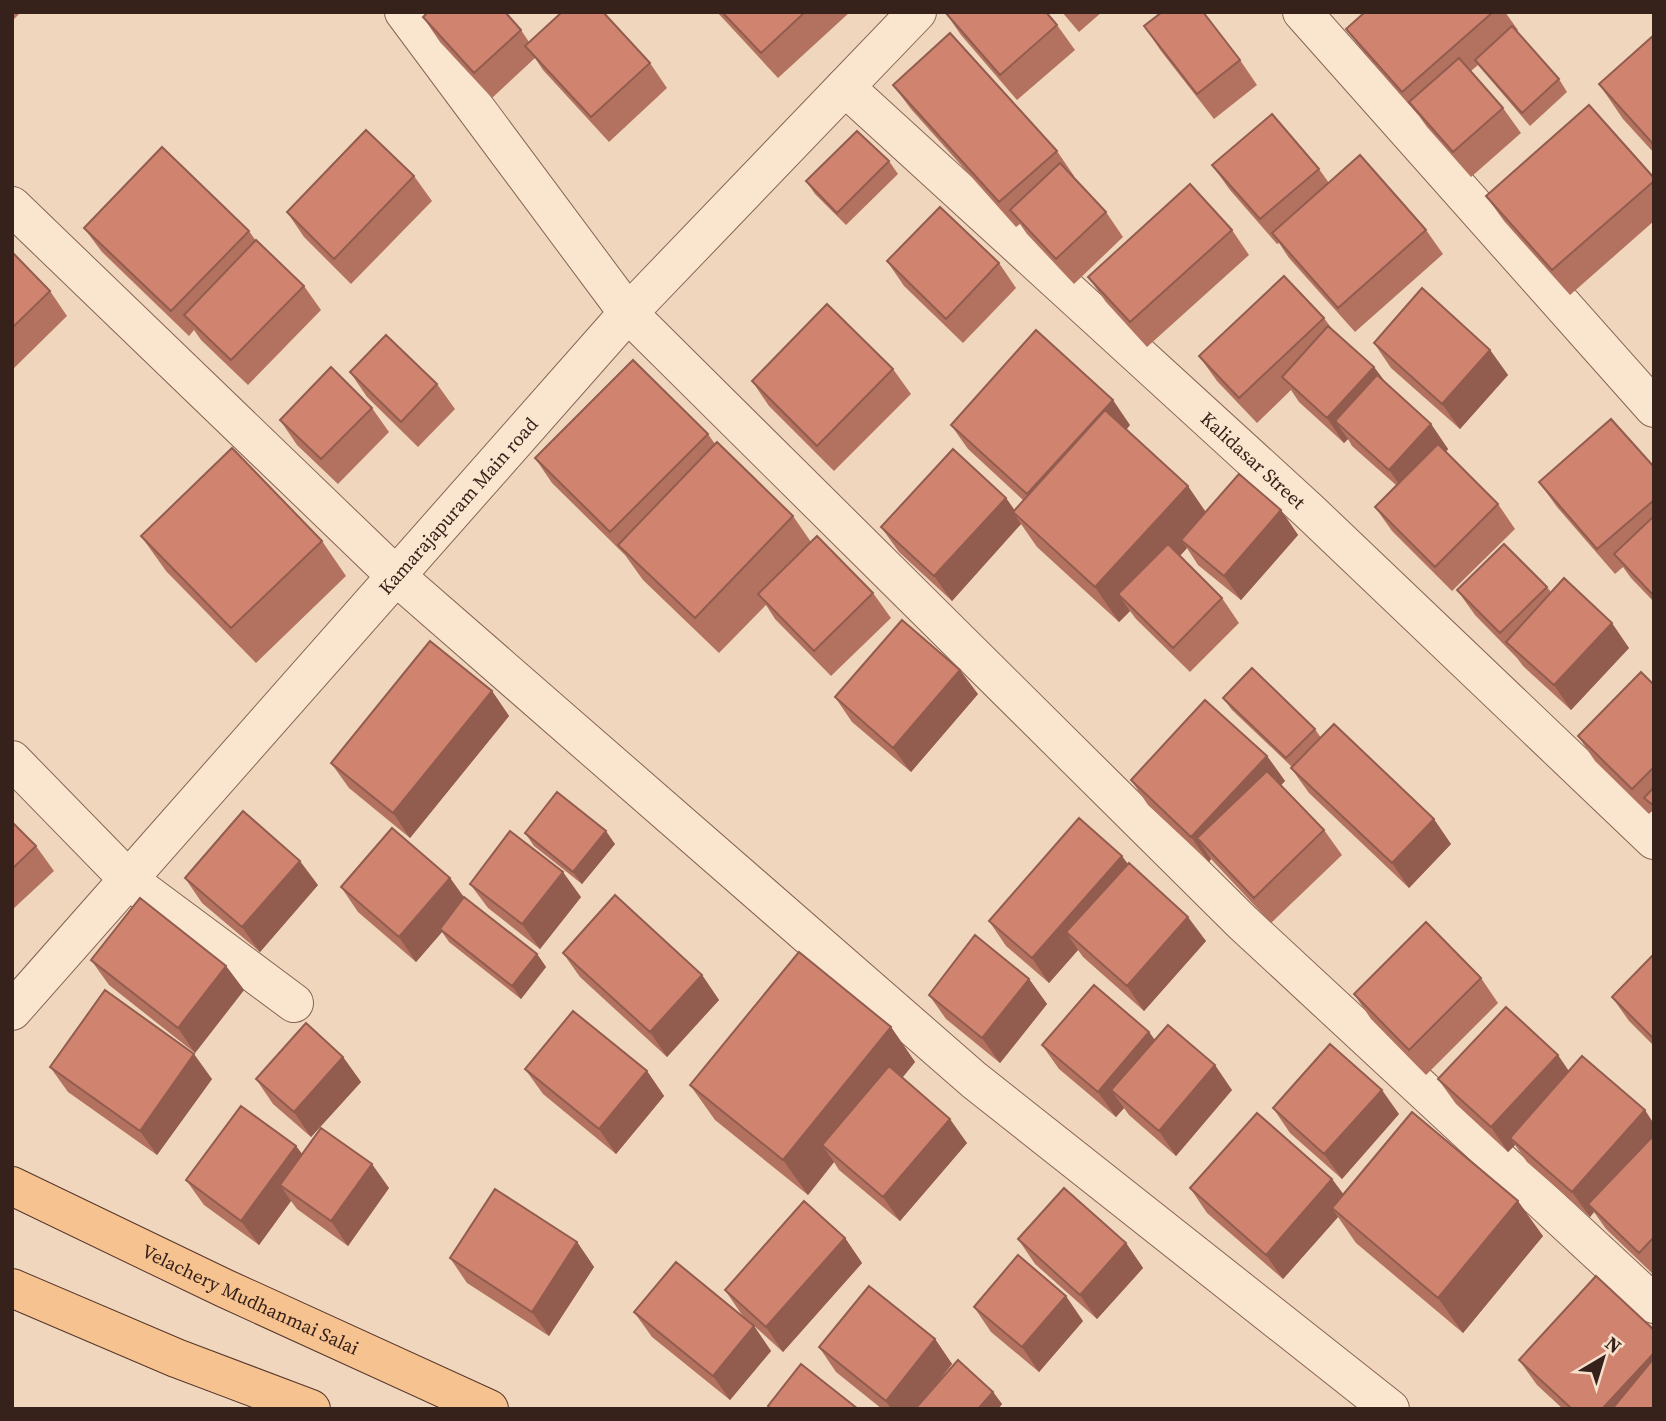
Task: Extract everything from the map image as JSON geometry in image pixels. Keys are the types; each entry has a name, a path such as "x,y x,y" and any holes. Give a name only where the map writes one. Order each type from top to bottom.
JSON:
{"main road":[{"name":"Velachery Mudhanmai Salai","path":"12,1186 224,1288 489,1409"},
{"path":"12,1288 176,1358 311,1409"}],"street":[{"path":"404,12 628,313 1242,922 1654,1304"},
{"path":"1302,12 1654,408"},
{"name":"Kamarajapuram Main road","path":"12,1012 628,313 914,13"},
{"name":"Kalidasar Street","path":"845,87 1309,511 1654,840"},
{"path":"12,206 396,576 974,1080 1390,1409"},
{"path":"12,760 130,881 294,1003"}],"building":[{"path":"428,12 505,12 521,30 474,73 423,17"},
{"path":"562,12 603,12 650,63 591,117 525,46"},
{"path":"722,12 805,12 761,53"},
{"path":"945,12 1046,12 1057,25 1000,75"},
{"path":"1162,12 1203,12 1240,60 1197,94 1144,26"},
{"path":"1365,12 1493,12 1402,92 1346,29"},
{"path":"1512,26 1559,79 1522,113 1475,60"},
{"path":"950,33 1057,151 999,202 893,85"},
{"path":"1654,35 1654,145 1599,84"},
{"path":"1459,58 1503,108 1453,152 1409,102"},
{"path":"1589,105 1654,181 1552,270 1486,196"},
{"path":"1272,114 1319,169 1260,219 1212,165"},
{"path":"366,130 414,176 334,259 287,212"},
{"path":"857,131 889,161 837,213 806,181"},
{"path":"162,147 249,231 171,311 84,228"},
{"path":"1360,155 1426,230 1338,308 1272,233"},
{"path":"1060,163 1106,212 1056,259 1010,210"},
{"path":"1190,184 1232,230 1130,322 1088,277"},
{"path":"940,207 999,263 946,319 887,261"},
{"path":"256,240 304,286 231,360 184,315"},
{"path":"12,252 50,291 12,328"},
{"path":"1284,276 1324,318 1239,398 1199,356"},
{"path":"1422,288 1490,350 1442,404 1374,343"},
{"path":"827,304 893,369 817,446 752,381"},
{"path":"1328,326 1374,367 1327,418 1282,377"},
{"path":"1036,330 1113,400 1027,494 951,425"},
{"path":"386,335 437,384 401,422 350,372"},
{"path":"633,360 708,434 610,532 535,458"},
{"path":"331,367 372,408 321,459 280,420"},
{"path":"1377,375 1431,424 1389,470 1335,421"},
{"path":"1105,410 1188,486 1095,587 1013,512"},
{"path":"1611,419 1654,467 1654,500 1597,549 1539,482"},
{"path":"717,442 793,516 695,618 618,545"},
{"path":"1438,444 1498,504 1435,567 1375,507"},
{"path":"232,448 322,541 231,628 141,536"},
{"path":"953,449 1006,498 934,576 881,527"},
{"path":"1239,474 1281,510 1224,576 1181,540"},
{"path":"1654,516 1654,596 1614,554"},
{"path":"817,536 873,593 814,651 758,594"},
{"path":"1168,544 1222,598 1173,648 1118,594"},
{"path":"1504,544 1547,587 1500,633 1457,590"},
{"path":"1564,578 1612,623 1554,685 1506,642"},
{"path":"902,620 960,670 893,748 835,697"},
{"path":"430,641 492,691 393,813 331,763"},
{"path":"1252,668 1315,729 1286,758 1223,698"},
{"path":"1641,672 1654,685 1654,767 1632,789 1578,736"},
{"path":"1205,700 1267,756 1191,837 1131,780"},
{"path":"1334,724 1434,819 1392,863 1291,768"},
{"path":"1267,771 1324,830 1254,898 1197,838"},
{"path":"1654,787 1654,806 1644,798"},
{"path":"557,792 606,831 573,872 525,833"},
{"path":"243,811 300,861 242,927 185,878"},
{"path":"1079,818 1122,856 1032,958 989,921"},
{"path":"12,822 36,846 12,869"},
{"path":"392,828 450,878 399,937 341,887"},
{"path":"510,831 563,872 522,924 470,884"},
{"path":"1129,863 1188,917 1127,986 1066,932"},
{"path":"615,895 702,975 650,1032 563,953"},
{"path":"464,897 537,954 512,986 440,929"},
{"path":"140,898 226,966 178,1028 91,960"},
{"path":"1426,922 1481,978 1409,1050 1354,994"},
{"path":"975,935 1029,979 982,1038 929,995"},
{"path":"799,952 891,1027 783,1160 690,1085"},
{"path":"1654,954 1654,1039 1612,997"},
{"path":"1094,985 1149,1032 1098,1092 1042,1045"},
{"path":"105,990 194,1054 140,1131 50,1067"},
{"path":"1506,1007 1558,1055 1491,1127 1438,1079"},
{"path":"573,1011 647,1071 599,1129 525,1069"},
{"path":"306,1023 343,1057 294,1112 256,1079"},
{"path":"1168,1025 1215,1065 1159,1131 1111,1090"},
{"path":"1330,1044 1382,1090 1324,1154 1273,1108"},
{"path":"1582,1056 1645,1110 1572,1192 1510,1138"},
{"path":"889,1066 950,1119 883,1197 822,1145"},
{"path":"241,1106 296,1146 241,1221 186,1180"},
{"path":"1412,1112 1518,1201 1438,1298 1332,1208"},
{"path":"1257,1113 1332,1179 1266,1255 1190,1188"},
{"path":"321,1128 372,1164 331,1221 280,1185"},
{"path":"1654,1135 1654,1237 1639,1253 1588,1204"},
{"path":"1064,1188 1126,1243 1080,1295 1018,1239"},
{"path":"495,1189 577,1242 532,1312 450,1258"},
{"path":"804,1201 845,1238 766,1327 725,1290"},
{"path":"1018,1255 1066,1296 1022,1347 974,1307"},
{"path":"676,1262 754,1326 713,1376 634,1312"},
{"path":"1596,1276 1654,1330 1654,1353 1602,1409 1572,1409 1519,1360"},
{"path":"869,1286 935,1339 886,1401 819,1347"},
{"path":"1654,1358 1654,1409 1612,1409"},
{"path":"958,1360 993,1392 978,1409 915,1409"},
{"path":"801,1364 858,1409 771,1409 768,1406"}]}
